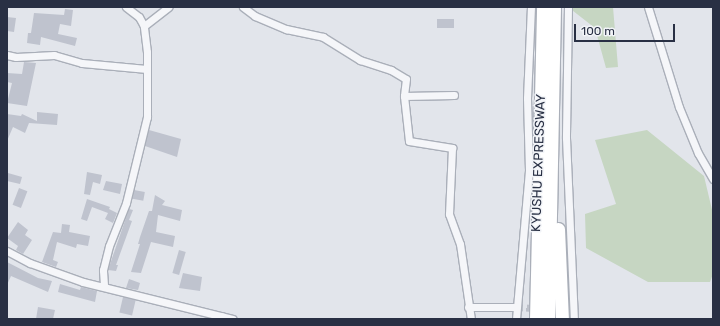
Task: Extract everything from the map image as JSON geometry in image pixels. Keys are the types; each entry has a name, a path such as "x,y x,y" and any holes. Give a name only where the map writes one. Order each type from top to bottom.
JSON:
{"highway":[{"name":"KYUSHU EXPRESSWAY","path":"536,319 536,239 543,7"},
{"name":"KYUSHU EXPRESSWAY","path":"548,319 553,159 554,7"},
{"path":"553,159 562,283 562,319"},
{"path":"530,319 536,239"}],"street":[{"path":"104,285 104,270 109,246 126,204 130,178 147,117 147,69 144,26 139,17 126,7"},
{"path":"144,26 168,7"},
{"path":"243,7 255,16 286,29 323,37 360,60 391,70 406,79 404,96 409,141 452,148 449,214 460,244 471,319"},
{"path":"516,319 528,170 527,98 531,7"},
{"path":"568,7 566,138 574,319"},
{"path":"648,7 680,107 698,153 713,179"},
{"path":"7,55 16,57 54,55 82,64 147,69"},
{"path":"404,96 454,95"},
{"path":"7,251 54,273 104,285 221,318 232,319"},
{"path":"468,306 516,307"}],"green space":[{"path":"568,7 613,7 618,67 606,68 595,28"},
{"path":"647,130 704,176 713,214 713,274 710,282 648,282 586,248 585,214 616,204 595,140"}],"building":[{"path":"65,9 73,10 71,26 60,24 58,34 77,38 75,46 41,37 40,45 27,43 28,33 31,33 34,13 64,15"},
{"path":"7,17 16,18 14,32 7,31"},
{"path":"437,19 454,19 454,28 437,28"},
{"path":"24,62 36,63 27,106 7,103 12,83 7,82 7,73 22,74"},
{"path":"37,112 58,114 57,125 29,123 25,133 13,127 7,141 7,114 21,116 22,114 37,121"},
{"path":"149,130 181,139 177,157 145,146"},
{"path":"87,172 102,175 100,184 93,182 90,195 84,194"},
{"path":"8,173 22,177 20,184 7,181"},
{"path":"106,181 122,184 120,194 103,190"},
{"path":"19,188 27,191 21,208 13,205"},
{"path":"134,190 145,192 143,201 132,199"},
{"path":"155,195 165,201 162,205 182,210 180,221 158,215 156,232 175,236 173,247 151,242 141,273 131,272 140,244 138,244 140,237 149,211 152,211"},
{"path":"87,199 110,207 109,209 117,213 113,223 105,219 108,213 92,207 87,221 81,219"},
{"path":"129,209 133,210 129,220 132,221 116,265 118,265 116,271 108,270"},
{"path":"18,222 28,230 25,235 32,240 23,254 16,250 18,246 7,238"},
{"path":"62,224 70,225 69,232 90,236 88,246 77,244 76,248 57,242 53,260 58,262 56,267 42,262 53,232 61,233"},
{"path":"179,250 186,252 179,275 172,273"},
{"path":"7,262 38,278 52,281 48,292 11,276 7,285"},
{"path":"183,273 202,277 200,291 179,288"},
{"path":"129,279 140,283 138,290 126,288"},
{"path":"60,284 80,290 81,287 97,291 95,302 58,292"},
{"path":"123,297 136,300 132,316 119,313"},
{"path":"38,307 55,310 53,319 36,319"}],"tunnel":[{"path":"516,307 538,308"}]}
